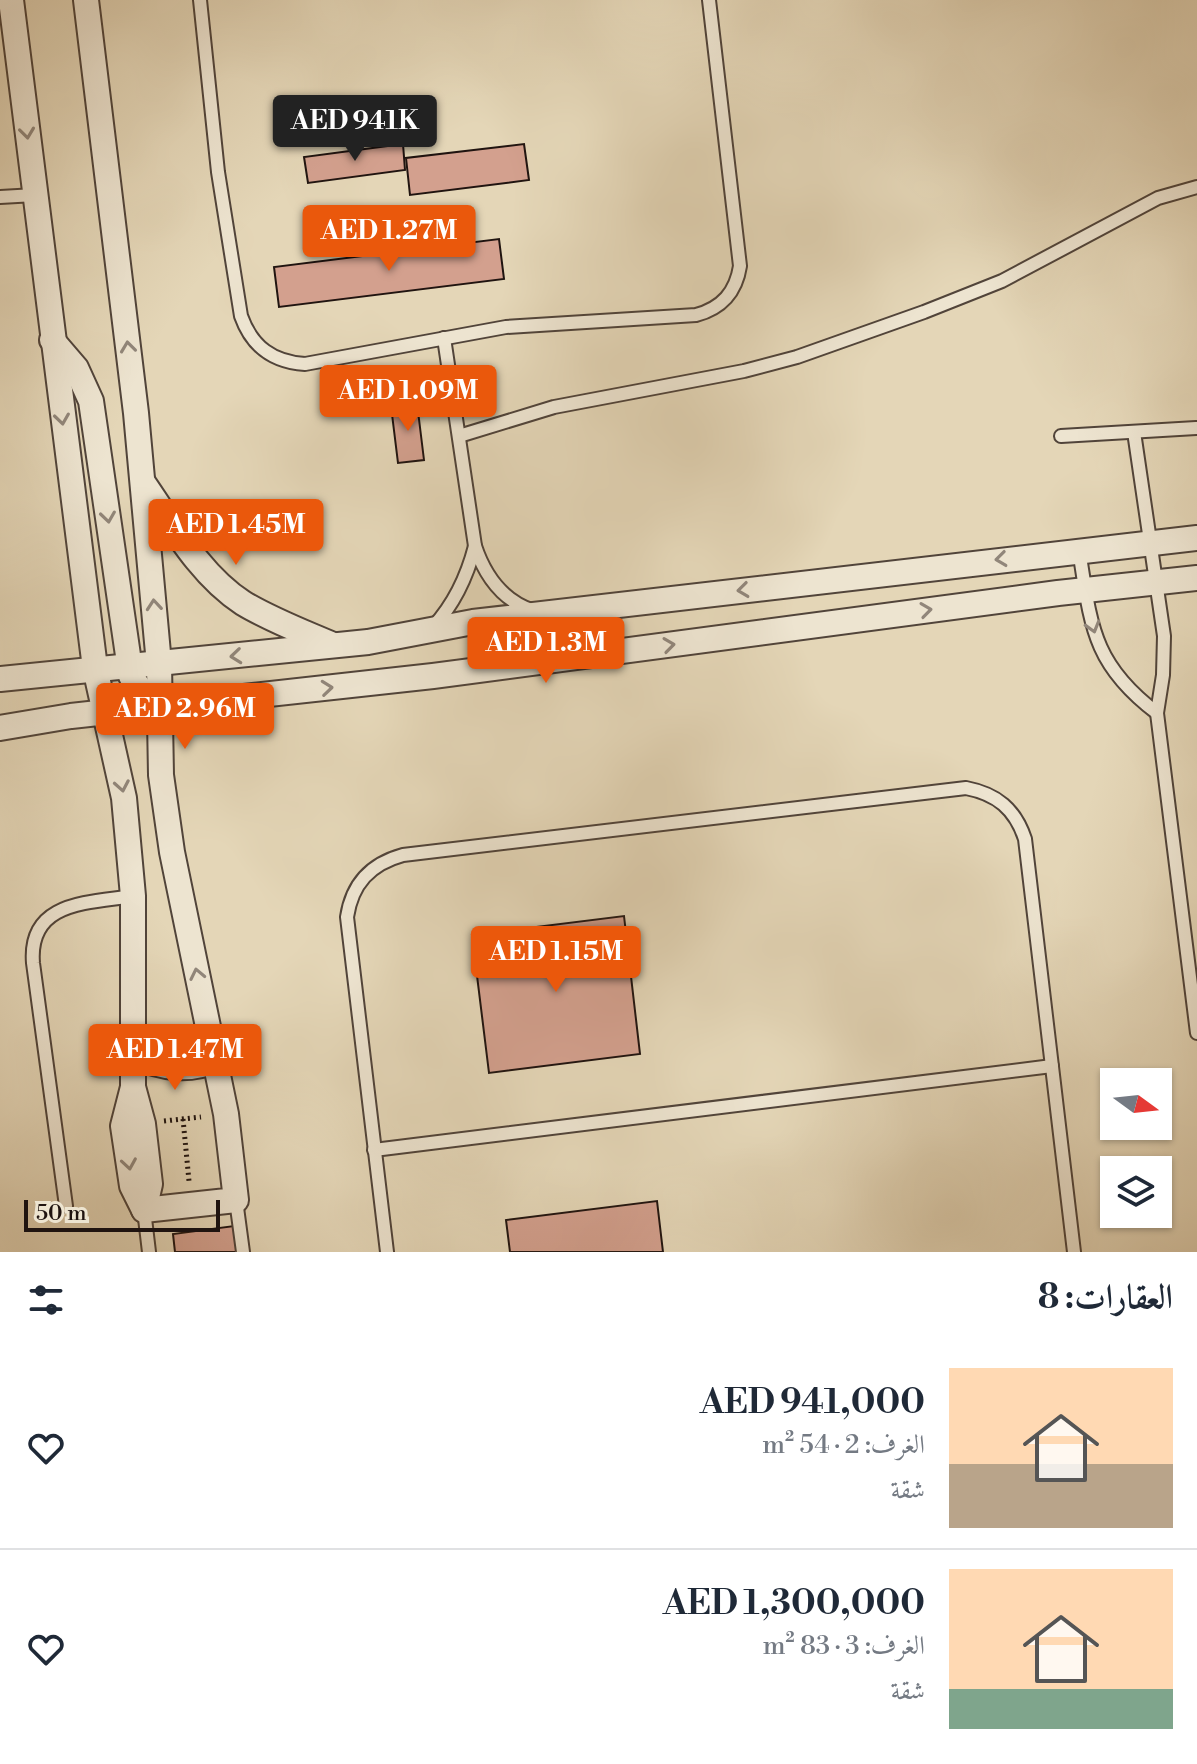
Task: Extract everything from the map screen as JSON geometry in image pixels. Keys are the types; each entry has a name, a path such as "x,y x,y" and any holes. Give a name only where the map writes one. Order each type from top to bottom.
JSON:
{"street":[{"path":"11,0 95,668 124,798 133,896 133,1087 123,1126 132,1186 144,1210"},
{"path":"86,0 142,482 159,664 161,775 172,852 226,1114 236,1200 144,1210"},
{"path":"52,340 76,368 91,401 128,666 136,686 161,706"},
{"path":"142,482 202,566 227,591 257,610 336,646"},
{"path":"0,679 336,646 541,614 1197,538"},
{"path":"0,728 103,712 433,676 1085,589 1197,578"},
{"path":"133,1056 154,1064 179,1068 216,1060"},
{"path":"133,1087 143,1124 150,1184 144,1210"}],"lane":[{"path":"200,0 225,215 241,316 254,342 277,359 305,364 506,327 696,315 707,312 727,298 734,289 740,266 709,0"},
{"path":"459,436 554,407 744,371 797,357 1002,281 1158,198 1197,187"},
{"path":"0,197 35,195"},
{"path":"444,338 475,546 488,576 498,589 511,600 541,614"},
{"path":"1061,436 1196,428"},
{"path":"1134,432 1164,656 1157,713 1197,1033"},
{"path":"431,629 464,582 475,546"},
{"path":"1079,550 1091,624 1101,651 1115,675 1134,696 1157,713"},
{"path":"387,1252 347,917 349,902 363,876 375,866 388,859 418,853 952,789 980,791 1004,803 1014,814 1025,839 1074,1252"},
{"path":"66,1206 33,963 34,938 39,927 57,911 69,906 133,896"},
{"path":"374,1150 1052,1066"},
{"path":"236,1200 243,1252"},
{"path":"144,1210 149,1252"}],"path":[{"path":"143,1124 226,1114"},
{"path":"183,1119 192,1205"}],"building":[{"path":"403,144 405,170 308,183 304,157"},
{"path":"524,144 529,180 410,195 406,158"},
{"path":"499,239 504,279 279,307 274,267"},
{"path":"417,403 424,460 398,463 391,406"},
{"path":"624,916 640,1054 489,1073 472,935"},
{"path":"657,1201 663,1252 510,1252 506,1220"},
{"path":"234,1226 237,1252 175,1252 173,1234"}]}
